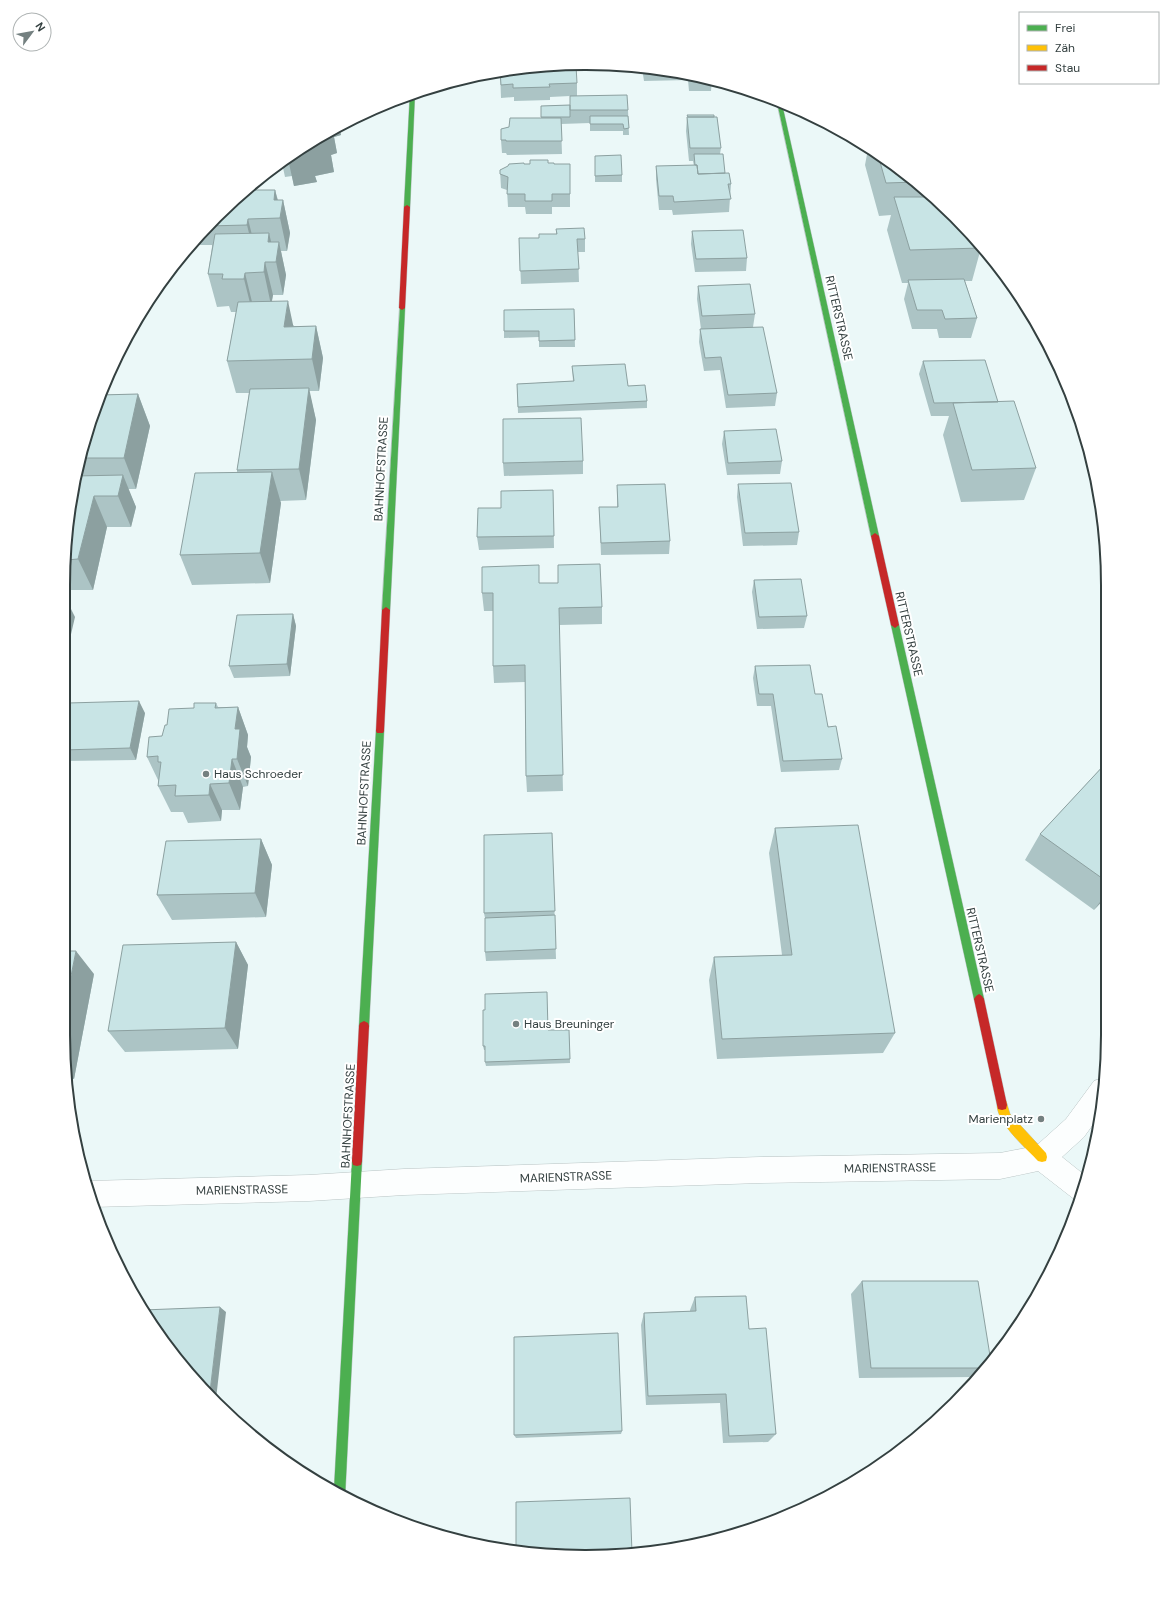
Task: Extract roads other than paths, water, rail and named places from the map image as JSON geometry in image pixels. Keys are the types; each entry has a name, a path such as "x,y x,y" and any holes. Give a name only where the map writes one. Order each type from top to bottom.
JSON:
{"street":[{"name":"BAHNHOFSTRASSE","path":"340,1488 413,100"},
{"name":"RITTERSTRASSE","path":"780,108 1005,1118 1042,1157"},
{"path":"1078,1186 1042,1157 1075,1128 1097,1098"},
{"name":"MARIENSTRASSE","path":"95,1194 309,1188 356,1184 752,1170 1000,1166 1042,1157"}],"place":[{"name":"Haus Schroeder","path":"206,774"},
{"name":"Haus Breuninger","path":"516,1024"},
{"name":"Marienplatz","path":"1041,1119"}]}
